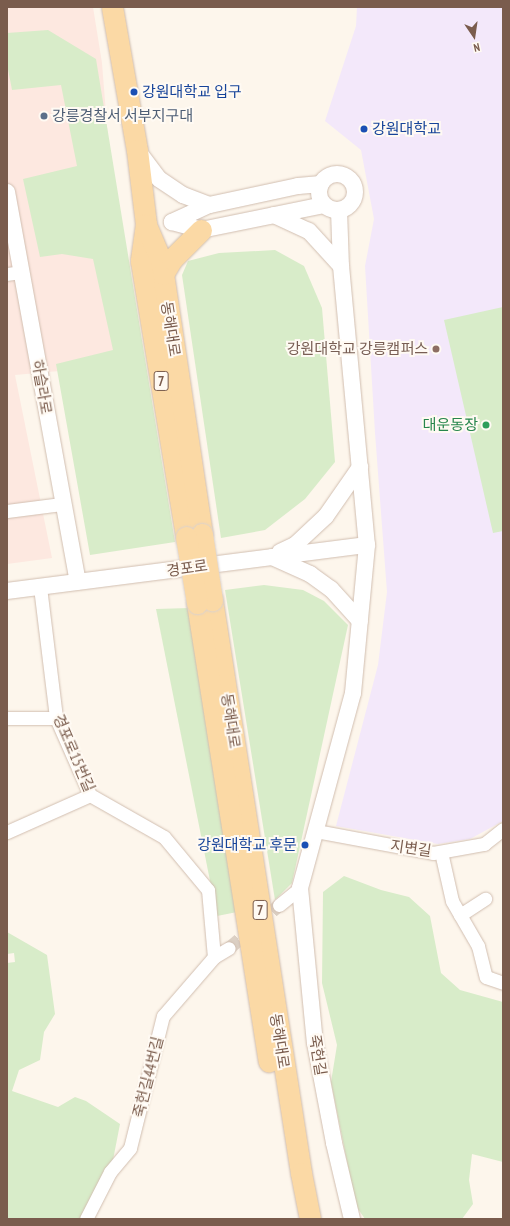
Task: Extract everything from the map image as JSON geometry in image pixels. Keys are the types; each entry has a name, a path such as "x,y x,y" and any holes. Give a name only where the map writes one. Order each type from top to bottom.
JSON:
{"main road":[{"name":"동해대로","path":"112,7 137,150 146,224 141,261 194,536"},
{"name":"동해대로","path":"146,224 161,260 194,536 262,1022 297,1219"},
{"path":"163,274 172,259 201,230"},
{"name":"동해대로","path":"204,602 310,1219"}],"street":[{"path":"137,150 159,179 184,195 209,205"},
{"path":"337,174 342,174 351,180 354,185 355,196 350,206 339,210 328,208 324,204 319,194 321,184 327,177 337,174"},
{"path":"172,222 209,205 298,186 321,184"},
{"name":"하슬라로","path":"7,192 14,273 78,582"},
{"path":"146,224 172,222 201,230 324,204"},
{"path":"279,905 300,888 353,693 367,545 341,266 339,210"},
{"path":"274,215 309,231 341,266"},
{"path":"270,557 295,545 326,516 360,467"},
{"path":"7,511 62,504"},
{"name":"경포로","path":"7,591 367,545"},
{"path":"270,557 315,577 331,589 360,621"},
{"name":"경포로15번길","path":"40,587 56,718 90,795 164,837 208,890 214,957"},
{"path":"7,718 56,718"},
{"path":"7,832 90,795"},
{"name":"지변길","path":"316,831 433,853 484,844 503,829"},
{"path":"441,852 452,901 478,946 486,977 503,983"},
{"name":"죽헌길","path":"300,888 315,1043 334,1143 352,1219"},
{"path":"460,915 485,899"},
{"name":"죽헌길44번길","path":"86,1219 110,1172 130,1148 163,1016 214,957 229,948"}],"shaded area":[{"path":"7,7 93,7 102,63 126,365 15,375 52,558 7,564"},
{"name":"강원대학교 강릉캠퍼스","path":"357,7 503,7 503,821 470,839 438,844 336,826 378,665 387,592 375,433 365,266 374,219 361,150 325,121 356,26"}],"green space":[{"path":"48,30 96,59 175,542 90,555 56,364 113,350 93,259 62,254 40,257 23,179 77,166 61,85 12,90 7,64 7,33"},
{"path":"275,250 304,266 322,308 335,462 305,499 265,530 221,538 182,275 188,261 219,253"},
{"name":"대운동장","path":"503,307 503,531 493,533 444,320"},
{"path":"264,585 303,590 324,601 348,625 292,883 275,900 225,590"},
{"path":"189,608 242,911 217,916 156,609"},
{"path":"344,876 381,890 409,897 430,916 441,973 460,990 503,1002 503,1162 472,1154 469,1180 473,1204 462,1219 365,1219 356,1206 331,1082 337,1045 322,983 323,892"},
{"path":"7,932 47,955 55,1014 44,1032 40,1060 19,1070 12,1091 58,1107 75,1097 86,1101 120,1124 113,1160 82,1219 7,1219 7,963 15,962 14,953 7,954"}],"tunnel":[{"path":"229,948 279,905"}],"place":[{"name":"강원대학교 입구","path":"134,92"},
{"name":"강릉경찰서 서부지구대","path":"44,116"},
{"name":"강원대학교","path":"364,129"},
{"name":"강원대학교 강릉캠퍼스","path":"436,349"},
{"name":"대운동장","path":"486,425"},
{"name":"강원대학교 후문","path":"305,845"}]}
